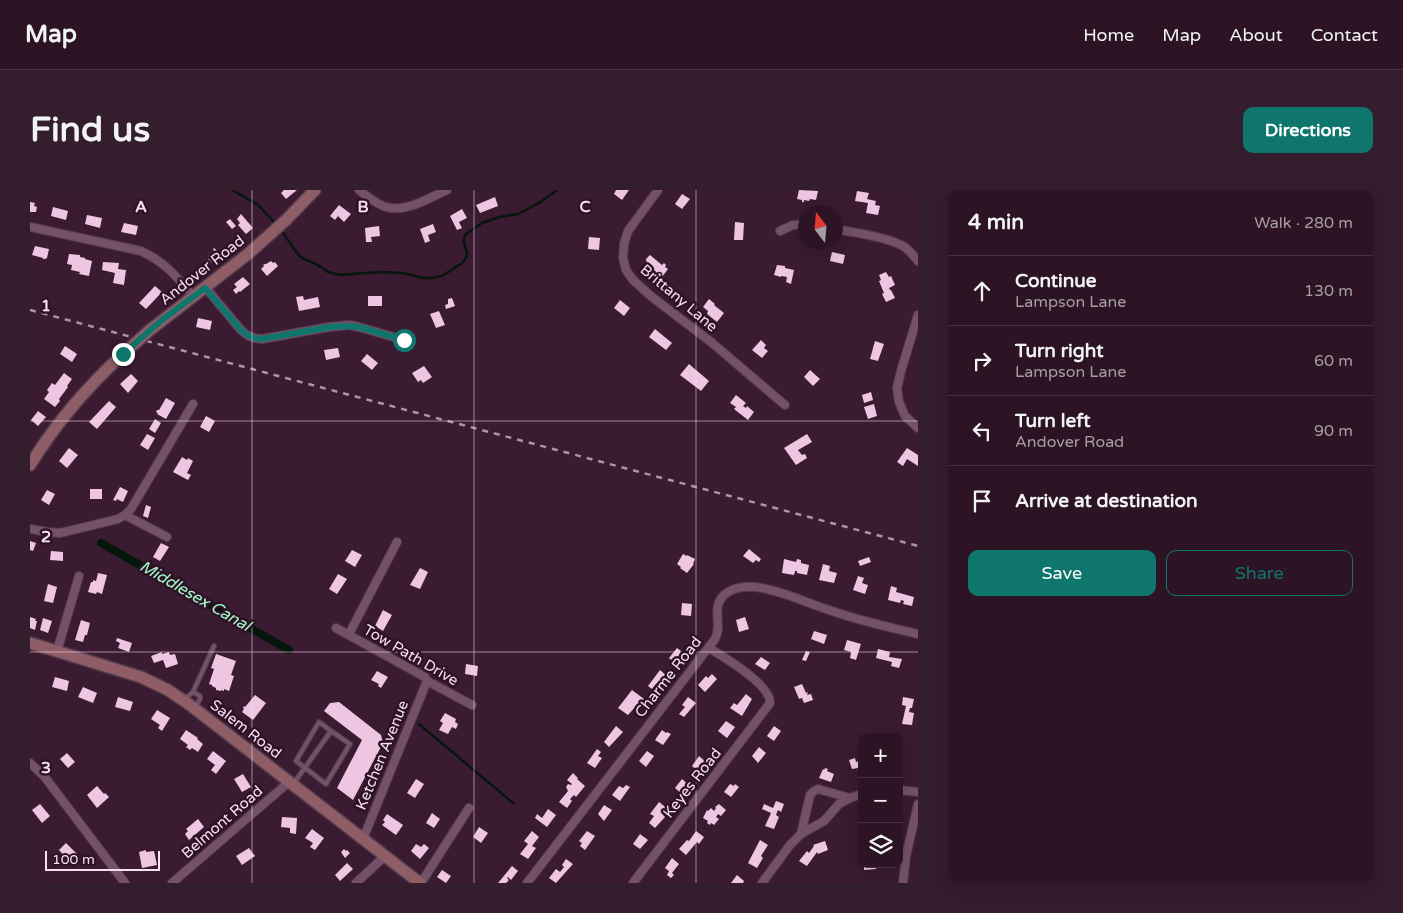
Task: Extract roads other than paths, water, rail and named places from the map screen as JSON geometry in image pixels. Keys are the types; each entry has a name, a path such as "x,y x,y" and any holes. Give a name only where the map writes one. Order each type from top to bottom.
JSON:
{"main road":[{"name":"Andover Road","path":"30,465 71,407 101,375 150,330 241,259 286,220 315,190"},
{"name":"Salem Road","path":"30,643 141,677 160,685 184,700 421,883"}],"street":[{"path":"359,190 379,204 393,208 415,204 447,190"},
{"name":"Brittany Lane","path":"658,190 625,238 623,258 629,276 652,297 711,342 785,406"},
{"path":"780,230 798,225"},
{"path":"30,227 128,248 157,258 193,296"},
{"path":"843,231 891,241 911,252 918,261"},
{"path":"205,288 241,330 254,338 271,338 330,327 349,326 404,340"},
{"path":"918,315 897,388 899,402 905,416 918,428"},
{"path":"30,528 60,533 118,519 125,515 132,509 193,404"},
{"path":"125,515 167,537"},
{"path":"349,634 397,542"},
{"path":"57,651 78,576"},
{"name":"Charme Road","path":"527,883 710,648 719,631 717,611 719,601 731,590 742,586 773,590 835,612 918,634"},
{"name":"Tow Path Drive","path":"336,628 472,705"},
{"name":"Keyes Road","path":"633,883 768,706 771,699 766,691 751,677 710,648"},
{"name":"Ketchen Avenue","path":"363,839 427,681"},
{"path":"30,763 44,776 125,883"},
{"name":"Belmont Road","path":"172,883 291,784"},
{"path":"801,834 809,799 814,791 823,790 850,798"},
{"path":"903,790 918,792"},
{"path":"762,883 790,845 801,834 824,822 839,804 858,795"},
{"path":"903,883 906,856 918,804"},
{"path":"421,883 469,808"},
{"path":"356,883 385,856"}],"lane":[{"path":"184,700 193,692 214,646"},
{"path":"193,692 200,696 194,708"},
{"path":"319,722 331,731 350,744 326,784 296,761 319,722"},
{"path":"291,784 305,768 331,731"}],"waterway":[{"path":"232,190 257,204 276,224"},
{"path":"281,230 302,258 328,272 340,275 379,272 403,273 431,278 442,276 462,263 466,258 467,253 464,243 466,234 482,223 518,214 539,203 557,190"},
{"name":"Middlesex Canal","path":"101,543 289,650"},
{"path":"419,724 513,803"}],"railway":[{"path":"30,310 918,546"}]}
